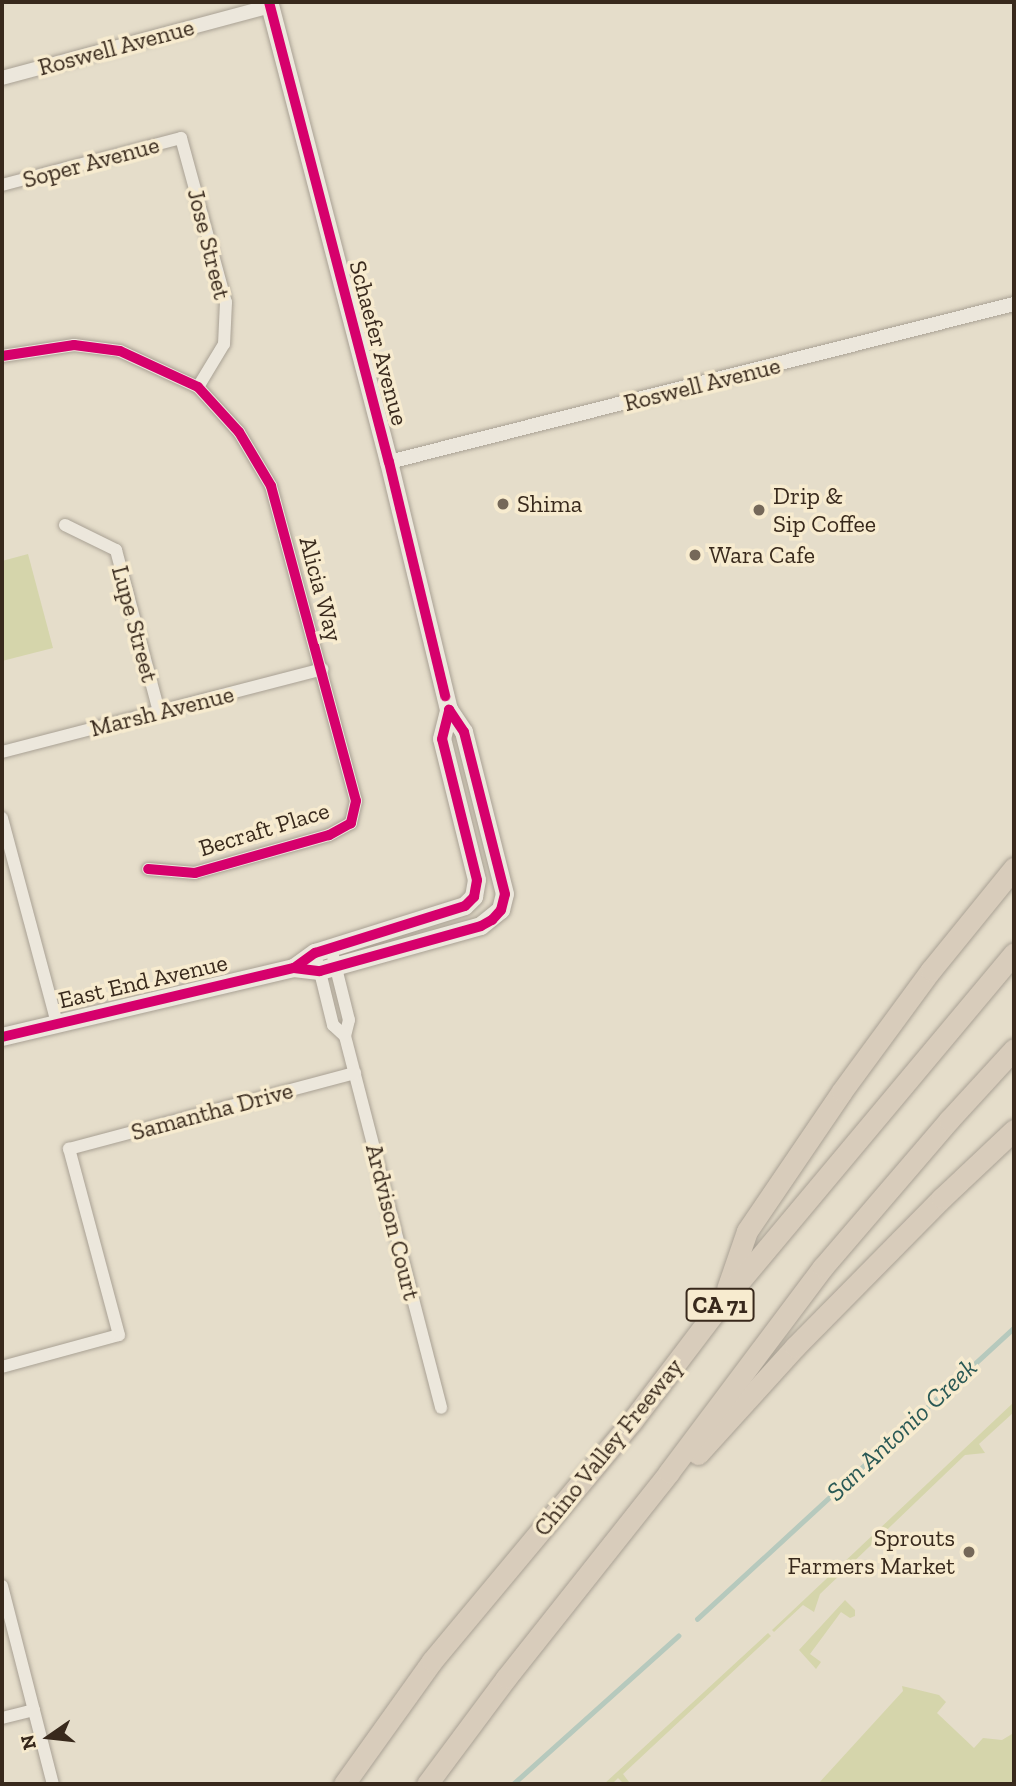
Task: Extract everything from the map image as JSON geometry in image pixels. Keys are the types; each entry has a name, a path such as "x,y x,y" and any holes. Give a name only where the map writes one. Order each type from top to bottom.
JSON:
{"highway":[{"path":"724,1300 747,1231 867,1055 1014,868"},
{"name":"Chino Valley Freeway","path":"344,1784 432,1661 632,1421 724,1300 1014,953"},
{"name":"CA 71","path":"427,1784 506,1678 669,1472 823,1267 949,1120 1014,1049"},
{"path":"669,1472 699,1454 795,1347 942,1198 1014,1130"}],"main road":[{"name":"Schaefer Avenue","path":"269,4 389,462 449,710 464,732 505,894 501,910 492,920"},
{"name":"Schaefer Avenue","path":"449,710 442,739 477,880 474,897"},
{"name":"East End Avenue","path":"294,968 323,951 466,906 474,897"},
{"name":"East End Avenue","path":"2,1037 294,968 328,969 481,926 492,920"}],"street":[{"name":"Roswell Avenue","path":"2,78 269,4"},
{"name":"Soper Avenue","path":"2,186 181,138"},
{"name":"Jose Street","path":"181,138 226,302 224,344 198,387"},
{"name":"Roswell Avenue","path":"389,462 1014,304"},
{"path":"2,356 26,350 74,345 120,351 198,387"},
{"name":"Alicia Way","path":"198,387 239,432 271,486 356,801 351,823"},
{"name":"Lupe Street","path":"65,525 116,550 159,712"},
{"name":"Marsh Avenue","path":"2,752 322,669"},
{"path":"2,818 57,1023"},
{"name":"Becraft Place","path":"148,869 195,873 329,835 351,823"},
{"name":"Ardvison Court","path":"323,951 328,969 333,1025 345,1036 441,1408"},
{"name":"Samantha Drive","path":"2,1367 119,1335 69,1149 355,1073"},
{"path":"2,1586 53,1784"},
{"path":"2,1718 34,1710"}],"green space":[{"path":"28,554 53,648 2,661 2,561"},
{"path":"1014,1402 1014,1412 979,1444 985,1453 965,1455 820,1594 814,1612 803,1605 774,1632 772,1630"},
{"path":"845,1600 855,1610 855,1616 850,1618 841,1612 810,1654 821,1662 816,1669 799,1650"},
{"path":"768,1633 771,1636 623,1774 629,1782 624,1784 618,1778 612,1784 604,1784"},
{"path":"902,1686 939,1695 946,1702 937,1713 974,1748 983,1738 1002,1740 1012,1734 1014,1784 818,1784 903,1691"}],"waterway":[{"name":"San Antonio Creek","path":"697,1619 1014,1327"},
{"name":"San Antonio Creek","path":"513,1784 678,1636"}],"cycle path":[{"path":"269,2 389,462 445,696"},
{"path":"2,356 74,345 120,351 198,387 239,432 271,486 356,801 351,823 329,835 195,873 148,869"},
{"path":"294,968 315,953 465,906 474,897 477,880 442,739 449,710"},
{"path":"2,1037 294,968 320,971 481,926 492,920 501,910 505,894 464,732 449,710"}],"place":[{"name":"Shima","path":"503,504"},
{"name":"Drip & Sip Coffee","path":"759,510"},
{"name":"Wara Cafe","path":"695,555"},
{"name":"Sprouts Farmers Market","path":"969,1552"}]}
